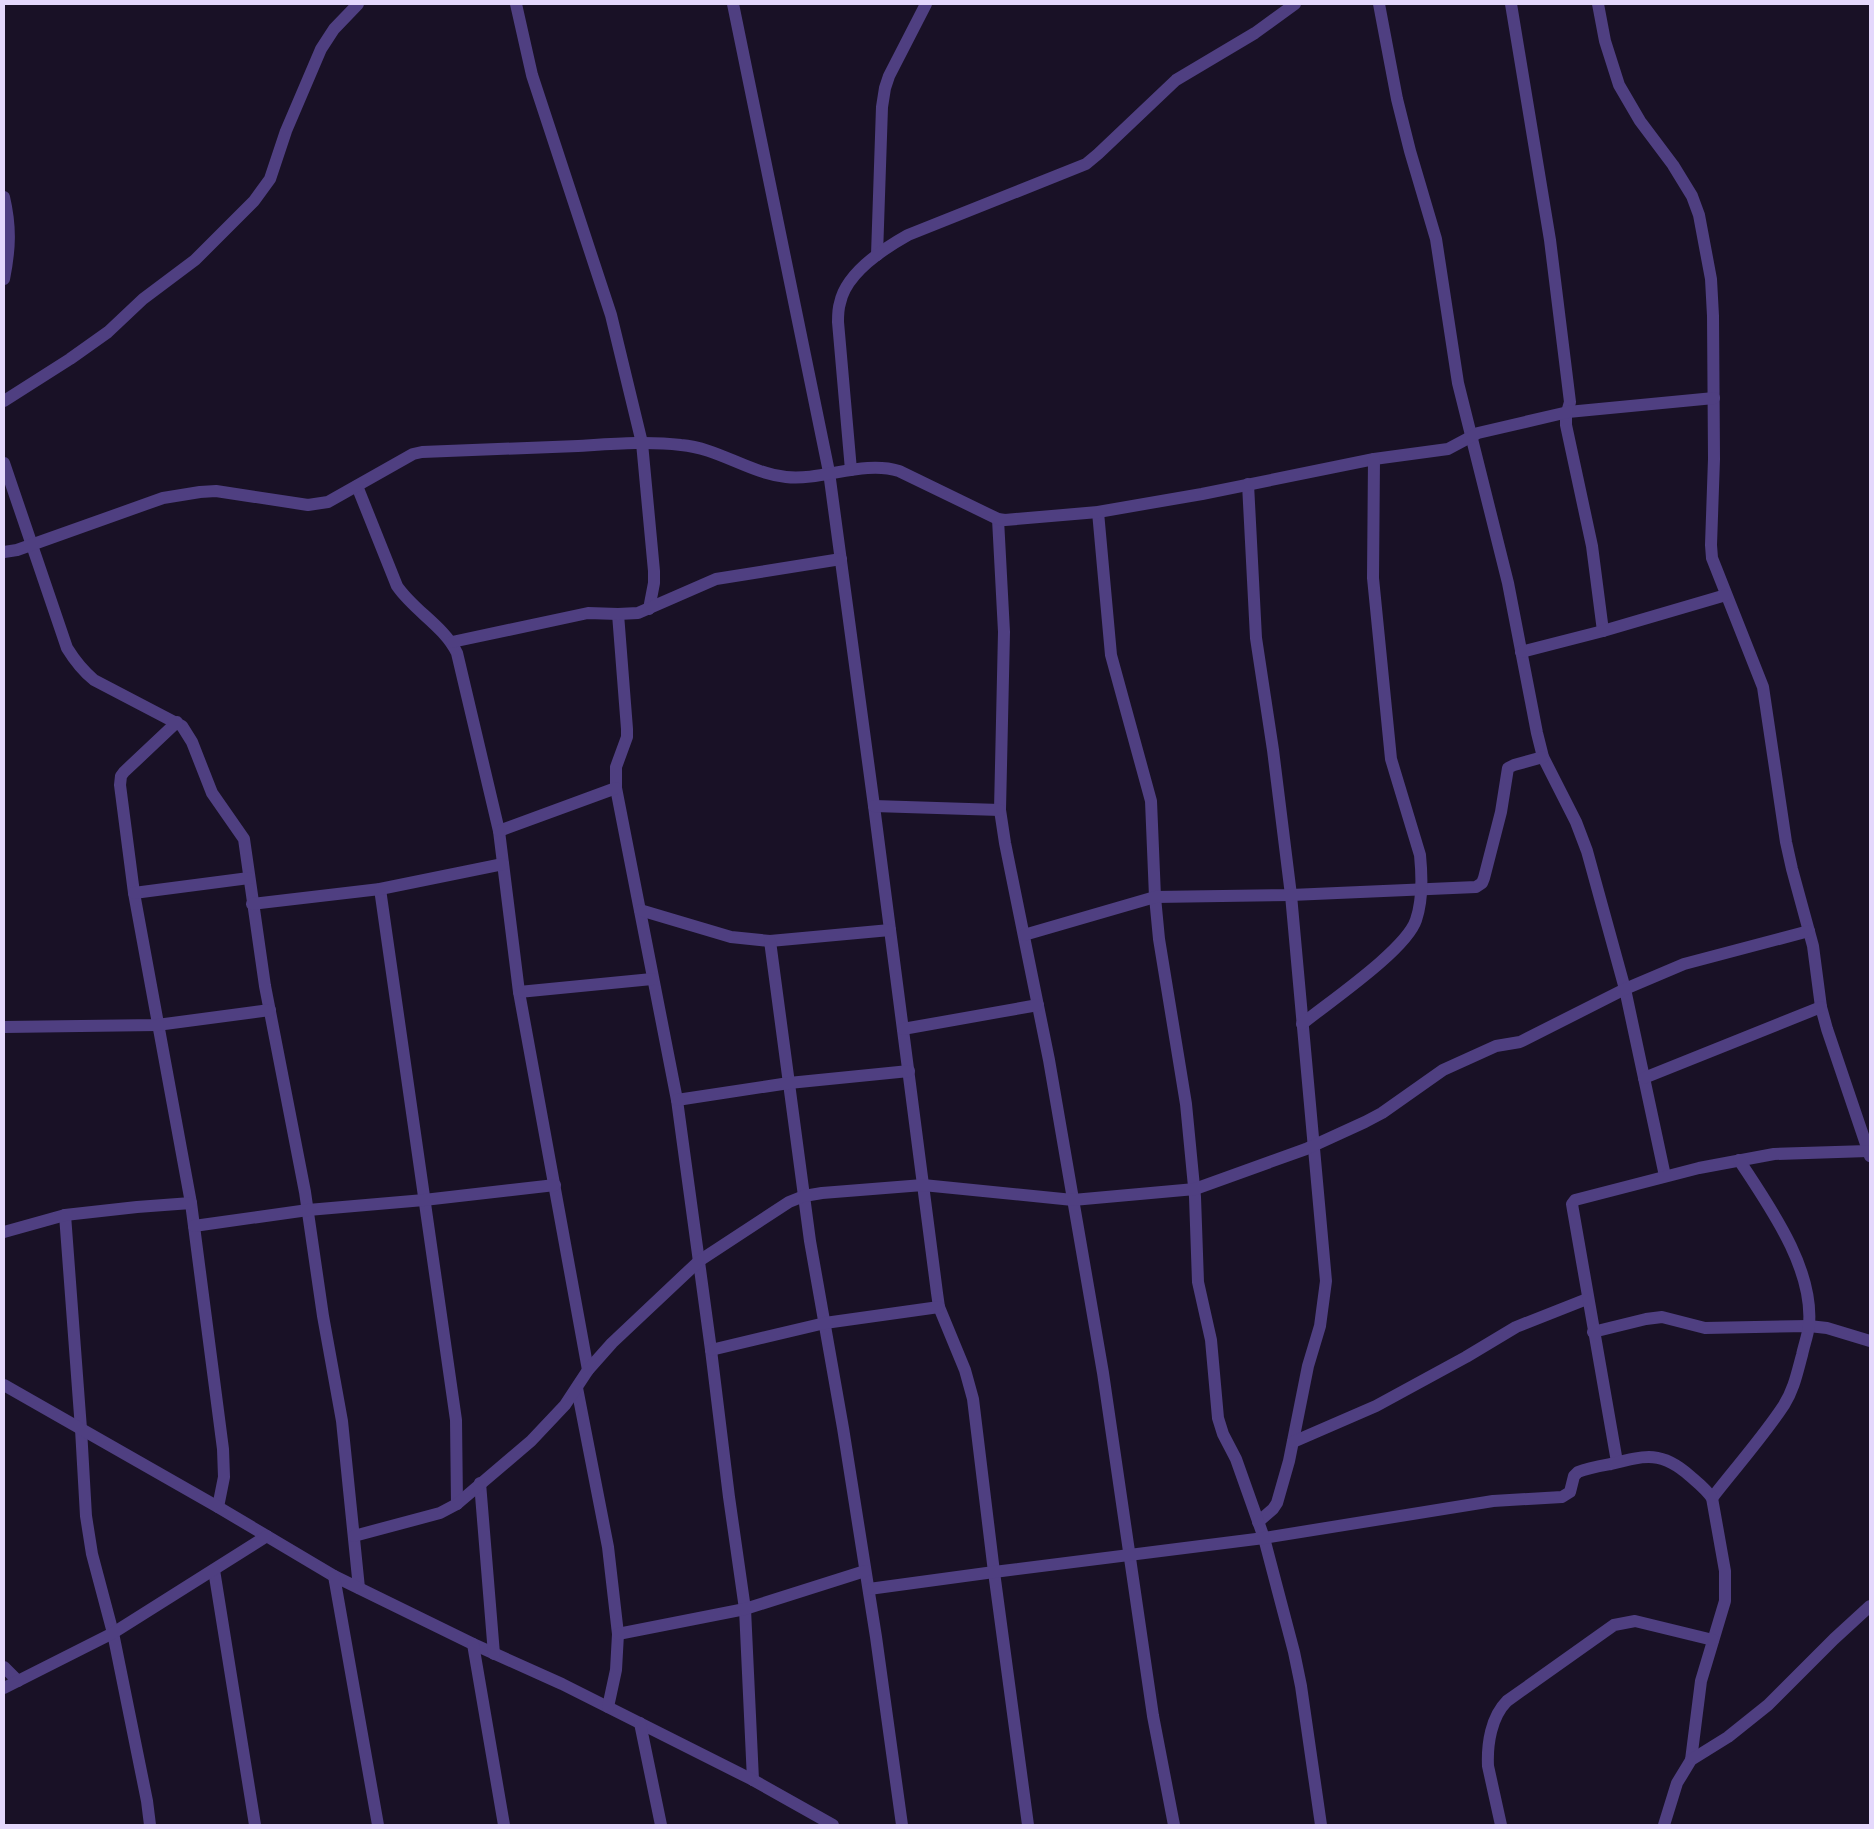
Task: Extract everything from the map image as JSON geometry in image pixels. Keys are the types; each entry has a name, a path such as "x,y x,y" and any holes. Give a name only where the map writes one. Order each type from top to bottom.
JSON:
{"street":[{"path":"4,401 108,332 143,300 195,260 254,201 270,178 286,131 320,49 334,29 358,4"},
{"path":"516,4 532,75 611,315 642,443 654,571 654,583 649,609"},
{"path":"733,4 829,472 940,1306 965,1370 973,1400 1028,1825"},
{"path":"877,255 884,88 926,4"},
{"path":"851,470 838,322 840,302 849,282 877,255 908,235 1086,164 1176,80 1254,33 1295,4"},
{"path":"1379,4 1397,99 1436,239 1458,383 1508,583 1543,757 1582,836 1625,989 1665,1176"},
{"path":"1511,4 1552,250 1570,402 1566,425 1594,557 1603,631"},
{"path":"1598,4 1605,41 1619,85 1640,121 1673,165 1692,196 1699,215 1711,279 1713,316 1714,459 1712,558 1763,687 1786,842 1809,931 1821,1007 1869,1153 1774,1154 1665,1176 1575,1200 1572,1204 1587,1299 1617,1462"},
{"path":"4,279 10,243 10,224 5,204"},
{"path":"4,552 163,498 182,494 216,491 308,505 328,502 414,454 422,452 642,443 681,444 705,449 767,474 785,477 797,478 829,472 884,468 899,471 998,519 1005,520 1098,512 1374,459 1448,449 1478,433 1568,412 1714,398"},
{"path":"1302,1024 1397,947 1417,919 1421,890 1420,855 1391,760 1377,636 1373,578 1374,459"},
{"path":"4,463 67,648 81,669 94,680 182,726 192,742 212,793 244,839 252,904 308,1210 323,1316 342,1421 359,1588"},
{"path":"1248,484 1256,638 1273,750 1291,895 1326,1271 1326,1290 1320,1326 1308,1366 1293,1442 1277,1503 1258,1522"},
{"path":"357,486 398,586 406,599 452,642 457,653 499,831 519,992 588,1370"},
{"path":"1098,512 1111,656 1151,801 1155,897 1161,958 1186,1104 1195,1189 1198,1282 1211,1340 1218,1418 1223,1434 1236,1459 1264,1538 1296,1660 1321,1825"},
{"path":"998,519 1004,632 1000,810 1038,1004 1103,1372 1153,1716 1174,1825"},
{"path":"452,642 588,612 631,614 649,609 716,579 841,559"},
{"path":"1521,652 1603,631 1726,595"},
{"path":"618,614 627,729 616,767 616,788 676,1100 699,1261 745,1608 753,1780"},
{"path":"177,722 121,776 120,785 134,892 194,1226 224,1449 224,1477 218,1507"},
{"path":"1024,935 1155,897 1291,895 1476,887 1482,883 1501,812 1508,768 1543,757"},
{"path":"499,831 616,788"},
{"path":"874,806 1000,810"},
{"path":"252,904 380,889 503,864"},
{"path":"134,892 249,878"},
{"path":"380,889 456,1420 457,1504"},
{"path":"640,910 731,937 770,941 890,930"},
{"path":"354,1536 440,1513 457,1504 531,1441 565,1405 578,1388 588,1370 612,1343 699,1261 781,1206 804,1196 923,1185 1073,1200 1195,1189 1313,1145 1382,1113 1443,1070 1496,1046 1520,1042 1625,989 1684,964 1809,931"},
{"path":"770,941 804,1196 868,1589 902,1825"},
{"path":"519,992 652,980"},
{"path":"903,1029 1038,1004"},
{"path":"1644,1078 1821,1007"},
{"path":"4,1027 157,1025 270,1010"},
{"path":"676,1100 789,1083 909,1070"},
{"path":"1712,1498 1764,1433 1784,1404 1794,1386 1809,1326 1807,1294 1802,1275 1779,1222 1740,1160"},
{"path":"194,1226 308,1210 424,1200 555,1184"},
{"path":"4,1232 65,1215 190,1203"},
{"path":"65,1215 88,1535 113,1634 147,1801 150,1825"},
{"path":"1293,1442 1376,1406 1466,1357 1516,1327 1587,1299"},
{"path":"711,1350 825,1323 940,1306"},
{"path":"1593,1332 1662,1317 1706,1328 1809,1326 1827,1328 1870,1342"},
{"path":"4,1385 218,1507 334,1576 494,1654 562,1684 753,1780 833,1825"},
{"path":"578,1388 608,1547 618,1634 616,1670 608,1707"},
{"path":"868,1589 1264,1538 1493,1501 1562,1497 1570,1492 1574,1476 1578,1472 1617,1462 1657,1457 1677,1464 1706,1490 1712,1498 1725,1570 1726,1586 1725,1601 1701,1681 1691,1760 1678,1783 1664,1825"},
{"path":"480,1484 494,1654"},
{"path":"4,1688 113,1634 267,1536"},
{"path":"214,1570 255,1825"},
{"path":"618,1634 745,1608 865,1571"},
{"path":"334,1576 378,1825"},
{"path":"1691,1760 1735,1731 1768,1705 1870,1606"},
{"path":"1501,1825 1488,1766 1488,1756 1495,1718 1499,1709 1506,1702 1614,1625 1635,1621 1714,1640"},
{"path":"473,1644 504,1825"},
{"path":"4,1668 18,1681"},
{"path":"640,1723 661,1825"}]}
